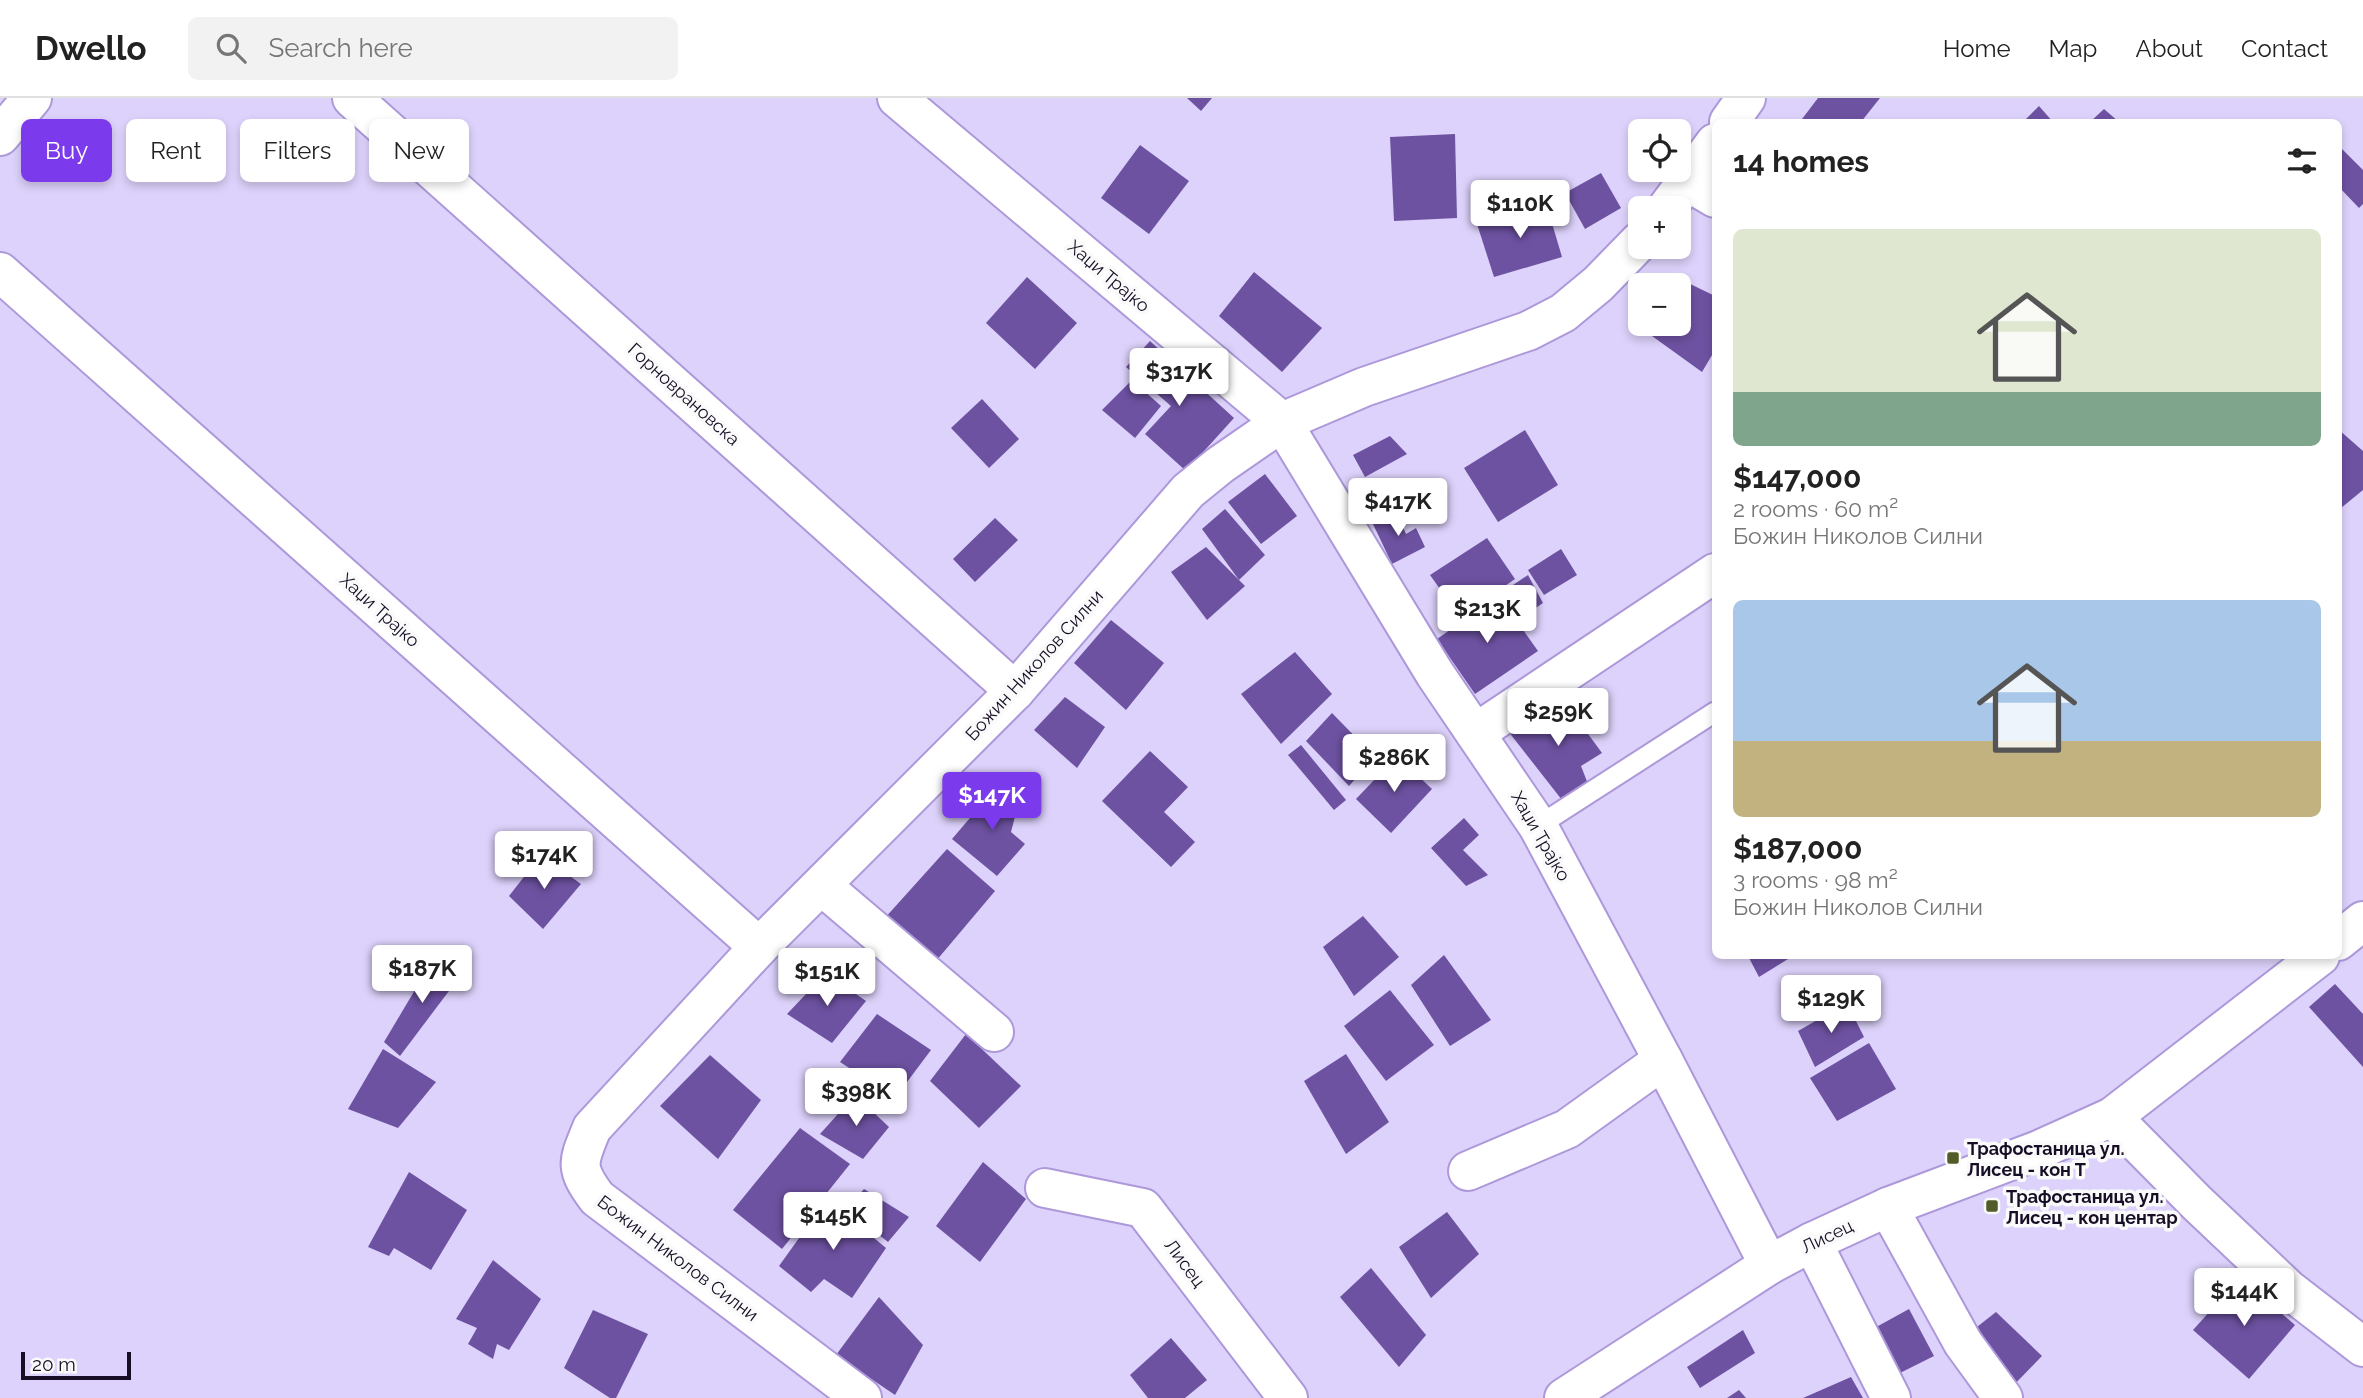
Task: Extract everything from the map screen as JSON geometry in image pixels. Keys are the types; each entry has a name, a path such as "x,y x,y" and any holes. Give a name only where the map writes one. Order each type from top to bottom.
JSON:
{"street":[{"path":"0,136 32,98"},
{"name":"Горноврановска","path":"352,98 1015,691"},
{"name":"Хаџи Трајко","path":"897,98 1282,422 1435,674 1477,732 1538,827 1769,1265"},
{"path":"1731,119 1746,98"},
{"path":"1690,196 1712,149"},
{"name":"Божин Николов Силни","path":"862,1398 597,1198 582,1177 581,1156 592,1128 760,947 1015,691 1188,491 1282,422 1364,387 1528,331 1563,313 1598,284 1628,253"},
{"name":"Хаџи Трајко","path":"0,272 760,947"},
{"path":"1477,732 1712,575"},
{"path":"822,886 994,1032"},
{"path":"2342,938 2363,921"},
{"name":"Лисец","path":"1564,1398 1769,1265 1812,1242 1888,1207 2039,1150 2112,1117 2316,959"},
{"path":"1468,1171 1567,1129 1663,1060"},
{"path":"2112,1117 2288,1289 2363,1347"},
{"name":"Лисец","path":"1045,1188 1143,1208 1288,1398"},
{"path":"1888,1207 1964,1343 2003,1398"},
{"path":"1812,1242 1891,1398"}],"lane":[{"path":"1538,827 1712,714"}],"building":[{"path":"1187,98 1212,98 1201,111"},
{"path":"1818,98 1880,98 1863,119 1802,119"},
{"path":"2039,106 2050,119 2026,119"},
{"path":"2104,109 2116,119 2093,119"},
{"path":"1455,134 1457,218 1394,221 1390,137"},
{"path":"1140,145 1189,181 1149,234 1101,198"},
{"path":"2342,149 2363,170 2363,204 2359,208 2342,190"},
{"path":"1601,173 1621,208 1585,229 1565,193"},
{"path":"1546,203 1562,257 1494,277 1477,224"},
{"path":"1254,272 1322,328 1282,372 1219,316"},
{"path":"1027,277 1077,323 1035,369 986,323"},
{"path":"1691,284 1712,295 1712,355 1702,372 1652,336 1691,336"},
{"path":"1150,341 1234,418 1186,471 1145,434 1171,406 1126,367"},
{"path":"1132,380 1161,406 1135,438 1102,410"},
{"path":"982,399 1019,439 989,468 951,428"},
{"path":"1525,430 1558,485 1498,522 1464,468"},
{"path":"2342,433 2363,451 2363,490 2342,507"},
{"path":"1390,436 1407,454 1365,477 1353,455"},
{"path":"1265,474 1297,516 1261,544 1228,502"},
{"path":"1225,509 1265,555 1239,580 1202,529"},
{"path":"1396,512 1406,534 1416,528 1425,547 1392,564 1373,524"},
{"path":"995,518 1018,540 975,582 953,559"},
{"path":"1487,538 1515,579 1460,617 1430,575"},
{"path":"1206,547 1245,586 1207,620 1171,572"},
{"path":"1561,549 1577,575 1544,595 1528,570"},
{"path":"1528,575 1543,603 1519,619 1504,591"},
{"path":"1499,596 1538,651 1475,694 1437,639"},
{"path":"1111,620 1164,663 1126,710 1074,663"},
{"path":"1295,652 1332,694 1281,744 1241,694"},
{"path":"1065,697 1105,727 1077,768 1034,730"},
{"path":"1564,701 1602,753 1581,766 1588,784 1562,800 1508,731"},
{"path":"1332,713 1375,757 1349,786 1306,741"},
{"path":"1301,745 1346,800 1334,810 1288,755"},
{"path":"1150,751 1188,787 1164,812 1195,842 1171,867 1102,801"},
{"path":"1397,756 1432,789 1391,833 1356,799"},
{"path":"999,784 1019,801 1011,832 1025,844 997,876 952,839"},
{"path":"1464,818 1479,835 1463,850 1488,875 1466,886 1431,848"},
{"path":"947,849 995,891 936,961 884,919"},
{"path":"541,855 581,884 543,929 509,896"},
{"path":"1363,916 1399,957 1354,996 1323,947"},
{"path":"1444,955 1491,1020 1450,1046 1411,985"},
{"path":"434,958 461,975 400,1056 384,1042"},
{"path":"1750,959 1788,959 1759,977"},
{"path":"826,973 866,1001 832,1043 787,1014"},
{"path":"2335,984 2363,1014 2363,1067 2309,1007"},
{"path":"1390,990 1434,1045 1386,1081 1344,1026"},
{"path":"1847,1003 1864,1037 1815,1067 1798,1031"},
{"path":"877,1014 931,1050 895,1098 840,1062"},
{"path":"966,1034 1021,1086 979,1128 930,1081"},
{"path":"1869,1043 1896,1089 1837,1121 1810,1078"},
{"path":"383,1049 436,1082 398,1128 348,1109"},
{"path":"1346,1054 1389,1122 1346,1154 1304,1081"},
{"path":"710,1055 761,1100 718,1159 660,1106"},
{"path":"855,1095 889,1127 863,1159 820,1134"},
{"path":"800,1128 850,1164 782,1249 733,1210"},
{"path":"983,1162 1026,1199 980,1262 936,1226"},
{"path":"409,1172 467,1210 431,1270 394,1248 389,1256 368,1247"},
{"path":"864,1189 909,1217 888,1242 846,1209"},
{"path":"827,1199 886,1248 852,1298 824,1279 811,1292 779,1266"},
{"path":"1447,1212 1479,1254 1431,1298 1399,1247"},
{"path":"493,1260 541,1299 509,1350 497,1344 493,1359 468,1344 477,1328 456,1319"},
{"path":"1371,1268 1426,1335 1399,1367 1340,1297"},
{"path":"2240,1278 2295,1325 2249,1379 2193,1330"},
{"path":"879,1297 923,1345 895,1395 836,1355"},
{"path":"1909,1309 1934,1356 1894,1376 1869,1331"},
{"path":"593,1310 648,1334 616,1398 610,1398 564,1368"},
{"path":"1996,1312 2042,1356 2008,1391 1968,1334"},
{"path":"1743,1330 1755,1353 1700,1388 1687,1367"},
{"path":"1171,1338 1207,1380 1185,1398 1148,1398 1130,1375"},
{"path":"1851,1377 1863,1398 1803,1398"},
{"path":"1739,1390 1746,1398 1727,1398"}],"place":[{"name":"Трафостаница ул. Лисец - кон Т","path":"1953,1158"},
{"name":"Трафостаница ул. Лисец - кон центар","path":"1992,1206"}]}
